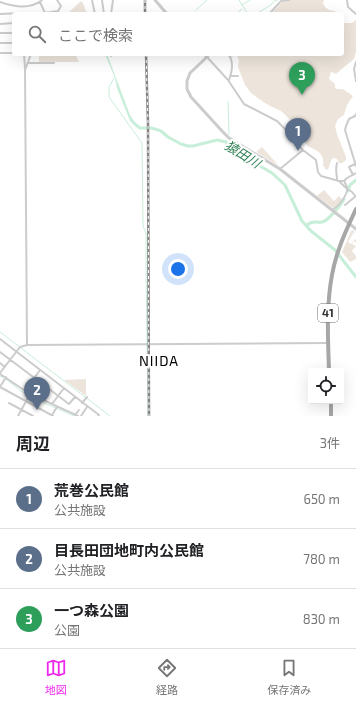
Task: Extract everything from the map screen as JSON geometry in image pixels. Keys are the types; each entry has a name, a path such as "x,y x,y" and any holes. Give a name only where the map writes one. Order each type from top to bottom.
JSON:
{"main road":[{"name":"41","path":"330,368 328,343 329,298 332,274 356,209"},
{"name":"41","path":"351,224 356,215"},
{"name":"41","path":"330,368 331,295 338,256"},
{"path":"330,404 330,416"}],"street":[{"path":"57,0 61,6 59,12"},
{"path":"92,0 95,12"},
{"path":"102,0 104,12"},
{"path":"111,12 113,0"},
{"path":"155,0 165,12"},
{"path":"271,12 281,1 289,0"},
{"path":"347,0 348,7 356,14"},
{"path":"0,2 14,7 22,7 40,1 45,12"},
{"path":"22,7 23,12"},
{"path":"0,14 12,14"},
{"path":"0,24 12,23"},
{"path":"0,33 12,33"},
{"path":"0,43 12,43"},
{"path":"0,53 12,53"},
{"path":"24,56 27,345"},
{"path":"25,70 30,56"},
{"path":"355,174 344,181 338,181 321,176 318,172 316,160 303,150 279,123 244,104 229,80 206,56 190,73 187,89 190,95 229,138 280,169 356,228"},
{"path":"229,80 232,68 232,58 230,56"},
{"path":"356,62 354,69 356,81"},
{"path":"28,63 54,63"},
{"path":"230,76 238,76"},
{"path":"355,174 348,167 355,165 345,128 349,119 356,114"},
{"path":"280,169 303,150"},
{"path":"337,163 336,171 338,181 356,196 345,204"},
{"path":"352,169 355,174"},
{"path":"344,181 348,190"},
{"path":"334,211 348,190"},
{"path":"0,339 99,415 98,416"},
{"path":"77,416 56,408 52,404 30,394 0,373 20,348 27,345 328,343"},
{"path":"0,352 69,404 75,397"},
{"path":"0,363 5,367"},
{"path":"25,391 40,370"},
{"path":"6,377 1,382 0,387 52,416 56,408"},
{"path":"52,404 64,388"},
{"path":"18,416 30,394"},
{"path":"82,403 86,398"},
{"path":"9,403 33,416"},
{"path":"77,416 87,407"},
{"path":"77,416 79,410"}],"shaded area":[{"path":"284,0 324,0 323,3 325,7 335,12 273,12"},
{"path":"81,1 86,12 69,12"},
{"path":"356,20 356,52 354,59 336,74 331,72 329,79 335,84 335,88 343,89 353,96 347,105 344,115 338,119 335,126 346,160 339,163 337,159 332,159 326,170 320,153 307,146 302,131 281,111 270,106 251,93 245,85 238,67 239,61 238,56 344,56 344,23 352,23"},
{"path":"39,56 76,56 79,62 39,62"},
{"path":"106,56 108,56 130,115 136,125 130,121 117,88 115,78"},
{"path":"262,147 279,166 256,152"},
{"path":"324,190 334,201 339,196 342,199 336,207 333,208 317,196"},
{"path":"353,230 356,233 354,232 348,242 351,244 355,239 356,240 356,243 354,241 352,244 356,246 352,251 356,256 356,259 350,262 342,252 351,231"},
{"path":"86,379 86,396 64,380"}],"waterway":[{"path":"196,10 207,0"},
{"path":"239,0 247,12"},
{"path":"242,5 250,0"},
{"path":"259,12 271,5 274,1 278,0"},
{"path":"238,12 242,9"},
{"path":"114,78 109,87 109,97 142,143 143,226 146,233 148,416"},
{"path":"228,102 229,134"},
{"name":"猿田川","path":"132,121 140,128 151,128 161,131 168,137 188,146 217,140 226,142 253,162 272,173 285,185 302,221 311,231 335,250 356,277"},
{"path":"348,191 350,185 356,180"},
{"path":"307,225 309,223 322,222 328,219 344,199"},
{"path":"0,332 110,416"},
{"path":"0,376 4,378"},
{"path":"6,379 21,391 74,416"}],"railway":[{"path":"145,0 145,12"},
{"path":"146,56 148,123 149,416"}],"place":[{"name":"一つ森公園","path":"302,95"},
{"name":"荒巻公民館","path":"298,151"},
{"name":"目長田団地町内公民館","path":"37,410"}],"district":[{"name":"NIIDA","path":"159,361"}]}
